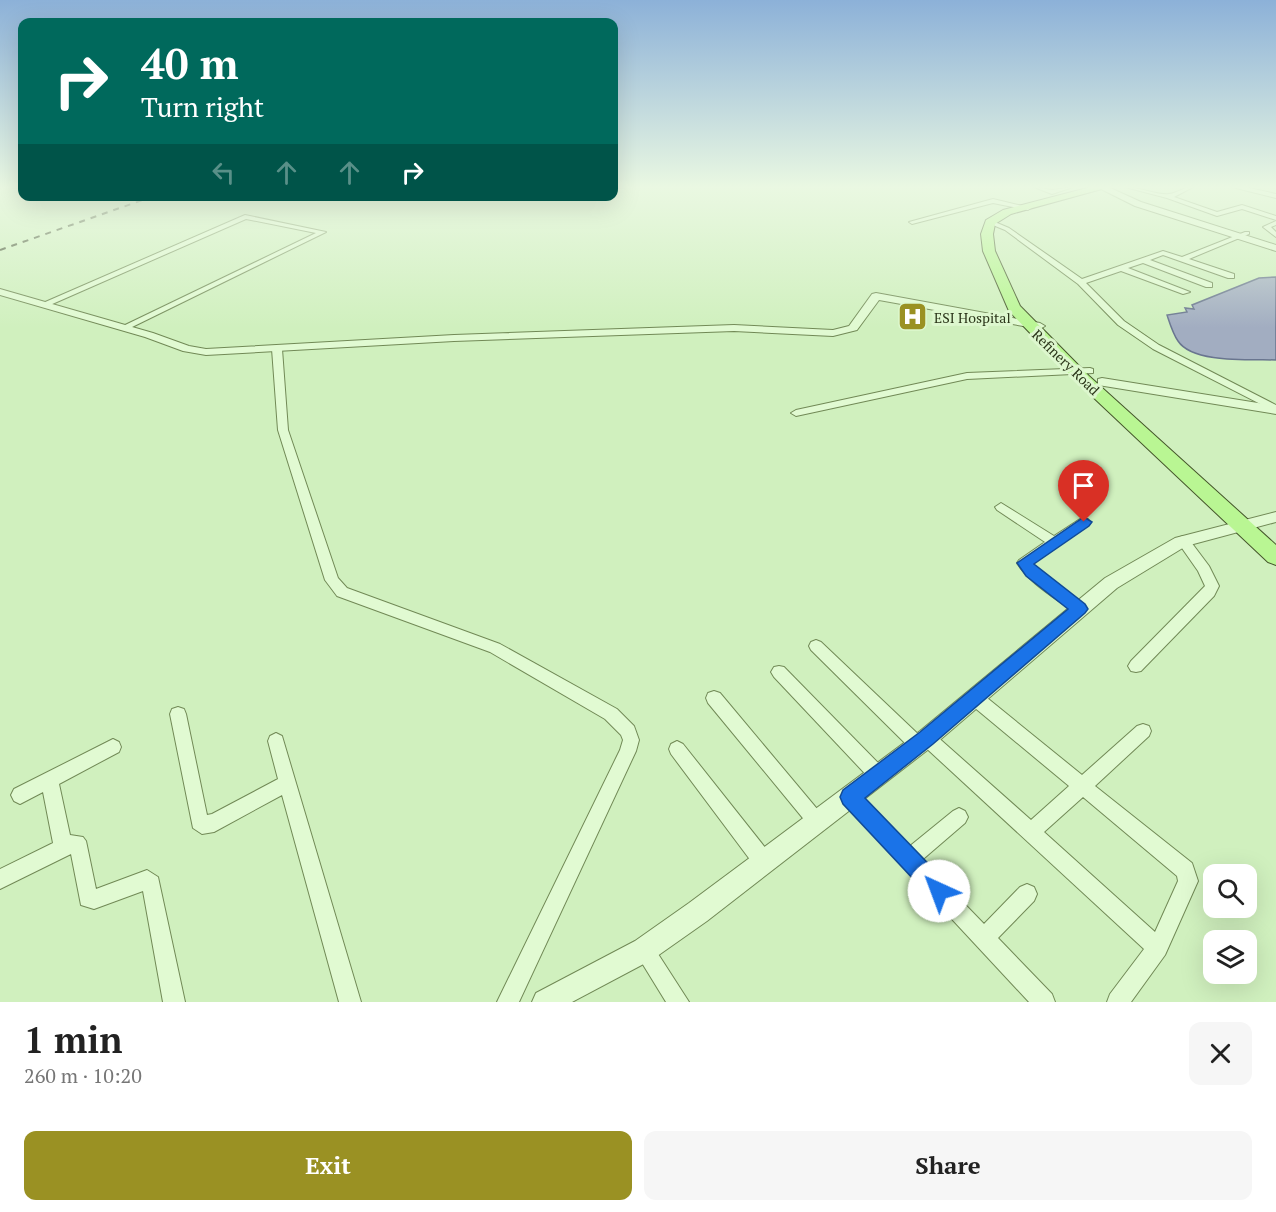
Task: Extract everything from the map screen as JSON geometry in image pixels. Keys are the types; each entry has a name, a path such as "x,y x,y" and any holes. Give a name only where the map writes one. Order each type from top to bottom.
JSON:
{"main road":[{"name":"Refinery Road","path":"987,234 994,264 1014,308 1246,523 1276,541"},
{"name":"Refinery Road","path":"1082,371 1102,382 1246,523 1276,557"}],"street":[{"path":"47,303 206,234"},
{"path":"125,327 319,234"},
{"path":"1011,234 1081,282 1121,323 1155,347 1276,409"},
{"path":"1239,234 1276,242"},
{"path":"1183,259 1243,235 1276,248"},
{"path":"1081,282 1163,253 1231,276"},
{"path":"1143,260 1209,285"},
{"path":"1121,268 1186,292"},
{"path":"0,292 47,303 187,349 206,352 454,338 734,328 833,333 853,328 876,296 1034,325"},
{"path":"277,349 284,430 332,580 342,592 495,648 611,714 628,731 631,740 628,751 508,1002"},
{"path":"796,413 967,376 1082,371"},
{"path":"1102,382 1276,409"},
{"path":"1001,507 1054,542"},
{"path":"545,1002 644,950 764,862 922,741 1111,583 1183,541 1276,517"},
{"path":"1080,609 1031,572 1024,563 1084,522"},
{"path":"1136,666 1209,592 1212,586 1204,569 1183,541"},
{"path":"816,646 1158,948"},
{"path":"779,672 878,776"},
{"path":"714,698 817,822"},
{"path":"975,698 1179,864 1188,876 1188,881 1158,948 1118,1002"},
{"path":"178,714 199,822 202,825 214,823 287,783"},
{"path":"1030,833 1143,731"},
{"path":"276,741 350,1002"},
{"path":"20,795 113,747"},
{"path":"677,749 764,862"},
{"path":"50,780 63,846"},
{"path":"850,797 1044,1002"},
{"path":"909,859 959,817"},
{"path":"0,879 63,846 75,844 79,848 88,898 94,899 141,880 151,884 174,1002"},
{"path":"984,938 1027,894"},
{"path":"644,950 678,1002"}],"water":[{"path":"1276,277 1276,360 1209,357 1196,354 1176,338 1167,315 1187,312 1185,308 1194,309 1192,305 1259,278"}],"railway":[{"path":"0,250 46,234"}],"place":[{"name":"ESI Hospital","path":"913,317"}],"route":[{"path":"939,891 850,797 927,738 1080,609 1031,572 1024,563 1084,522"}]}
